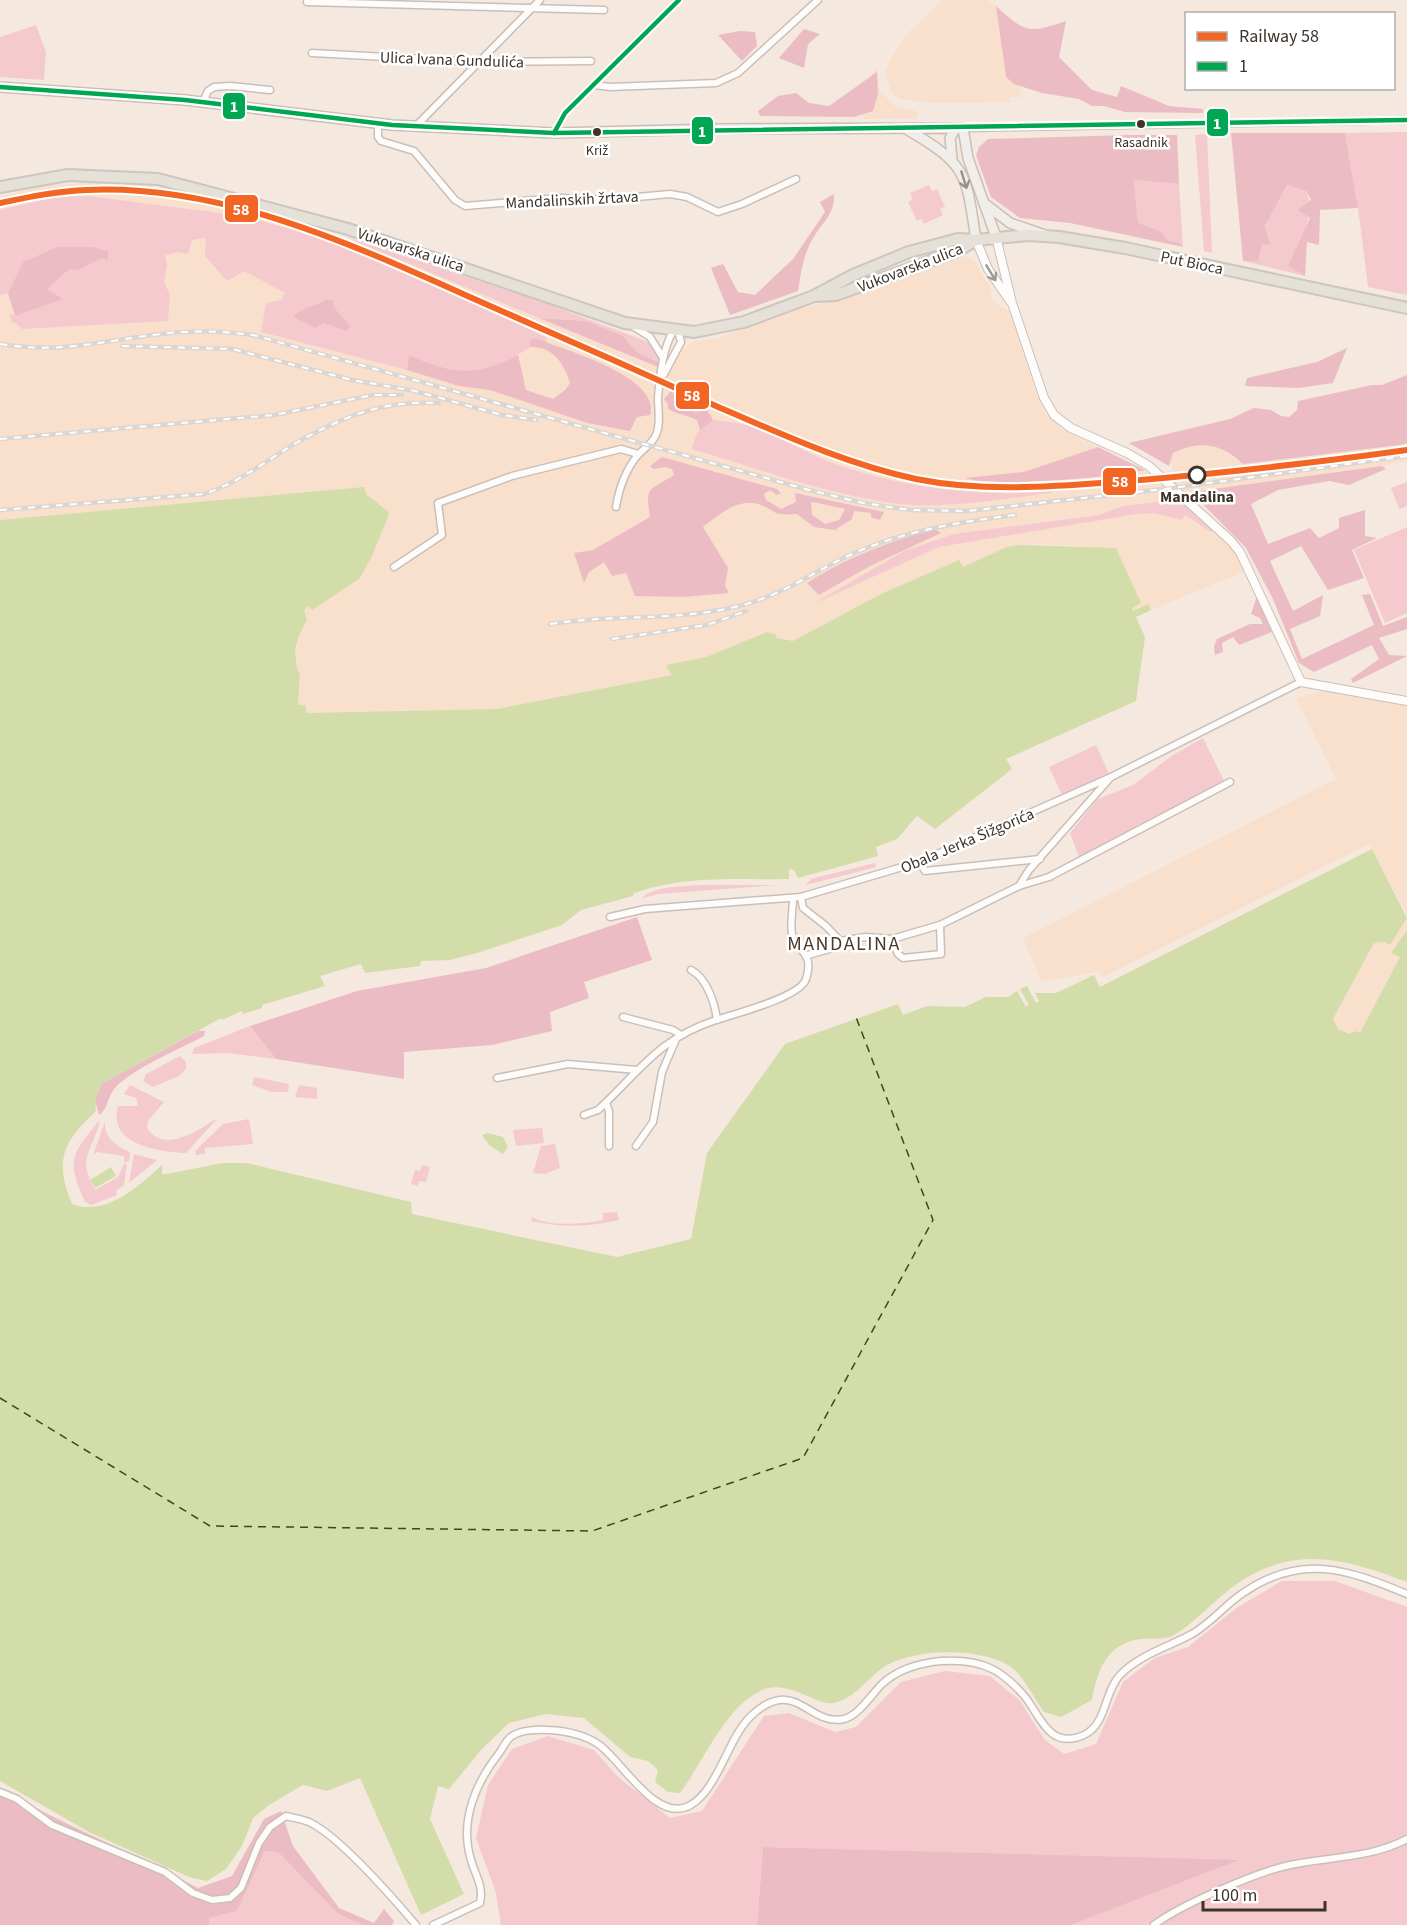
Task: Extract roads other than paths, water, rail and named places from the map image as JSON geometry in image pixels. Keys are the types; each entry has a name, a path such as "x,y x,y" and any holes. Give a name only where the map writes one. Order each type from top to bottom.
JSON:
{"main road":[{"path":"0,87 203,102 378,123 554,133 715,129 959,128"},
{"path":"952,158 950,138 959,128"},
{"path":"959,128 996,237"},
{"path":"906,129 952,158 963,174 976,240"},
{"name":"Vukovarska ulica","path":"0,188 68,175 158,179 187,185 359,232 625,323 694,332 729,327 814,296 861,271 909,252 958,238 976,240"},
{"path":"983,201 1010,223 1045,235"},
{"name":"Put Bioca","path":"976,240 1045,235 1125,248 1407,308"}],"street":[{"path":"416,126 540,0"},
{"path":"554,133 565,113 679,0"},
{"path":"594,85 610,87 716,83 738,73 818,0"},
{"path":"307,2 604,10"},
{"name":"Ulica Ivana Gundulića","path":"312,53 480,62 591,61"},
{"path":"203,102 208,91 219,86 270,90"},
{"path":"959,128 1407,120"},
{"name":"Mandalinskih žrtava","path":"378,123 378,137 381,141 414,151 455,200 465,206 560,198 605,200 670,194 687,197 718,212 742,204 796,179"},
{"path":"996,237 1012,303 1044,398 1054,415 1071,428 1127,453 1149,466 1231,541 1240,552 1301,682 1407,701"},
{"path":"976,240 988,269 1012,303"},
{"path":"625,323 650,338 663,358"},
{"path":"616,507 619,489 638,454 656,436 663,358 666,344 676,330"},
{"path":"662,377 681,342 676,330"},
{"path":"394,567 442,535 438,503 523,473 621,449 638,454"},
{"name":"Obala Jerka Šižgorića","path":"610,917 645,909 801,897 919,862 1111,777 1301,682"},
{"path":"1019,886 1111,777"},
{"path":"808,954 833,948 840,941 865,937 892,939 940,925 1019,886 1049,877 1230,782"},
{"path":"919,862 925,871 1040,859"},
{"path":"584,1115 598,1110 606,1103 663,1045 717,1020 765,1004 803,985 807,978 808,954 791,933 793,897"},
{"path":"801,897 803,908 826,926 840,941"},
{"path":"892,939 898,954 903,958 937,956 941,954 940,925"},
{"path":"692,970 697,973 715,1003 717,1020"},
{"path":"622,1017 673,1029 678,1037"},
{"path":"636,1146 653,1122 662,1072 678,1037"},
{"path":"497,1078 568,1064 637,1070"},
{"path":"606,1103 609,1111 609,1146"},
{"path":"433,1925 480,1903 480,1883 470,1858 466,1825 481,1779 512,1736 537,1729 574,1732 600,1745 636,1784 659,1803 674,1809 689,1806 707,1789 749,1718 769,1702 788,1699 832,1720 849,1718 884,1682 905,1669 937,1661 962,1661 992,1669 1009,1682 1026,1698 1046,1730 1063,1738 1082,1736 1095,1728 1118,1676 1154,1650 1194,1633 1243,1593 1279,1573 1343,1569 1407,1594"},
{"path":"0,1792 17,1799 52,1825 165,1872 193,1893 212,1900 230,1898 241,1888 258,1843 270,1827 286,1816 309,1822 332,1839 381,1886 416,1925"},
{"path":"1154,1925 1217,1892 1287,1866 1390,1848 1407,1839"}],"railway":[{"path":"0,344 43,348 184,332 253,335 809,490 863,503 910,510 968,511 1173,488 1407,456"},
{"path":"122,346 232,349 352,380 415,391 502,415 536,420"},
{"path":"0,439 274,415 373,395 402,395"},
{"path":"0,510 204,494 240,478 296,443 348,418 400,404 439,403"},
{"path":"550,624 703,613 728,609 766,597 852,554 891,539 952,524 1015,515"},
{"path":"612,639 707,625 746,611"}],"rail line":[{"name":"58","path":"0,203 87,190 139,191 189,197 240,208 290,223 387,260 789,437 839,457 916,479 969,486 1076,485 1233,471 1407,450"}],"place":[{"name":"Rasadnik","path":"1141,124"},
{"name":"Križ","path":"597,132"},
{"name":"Mandalina","path":"1197,475"}],"district":[{"name":"MANDALINA","path":"844,943"}]}
